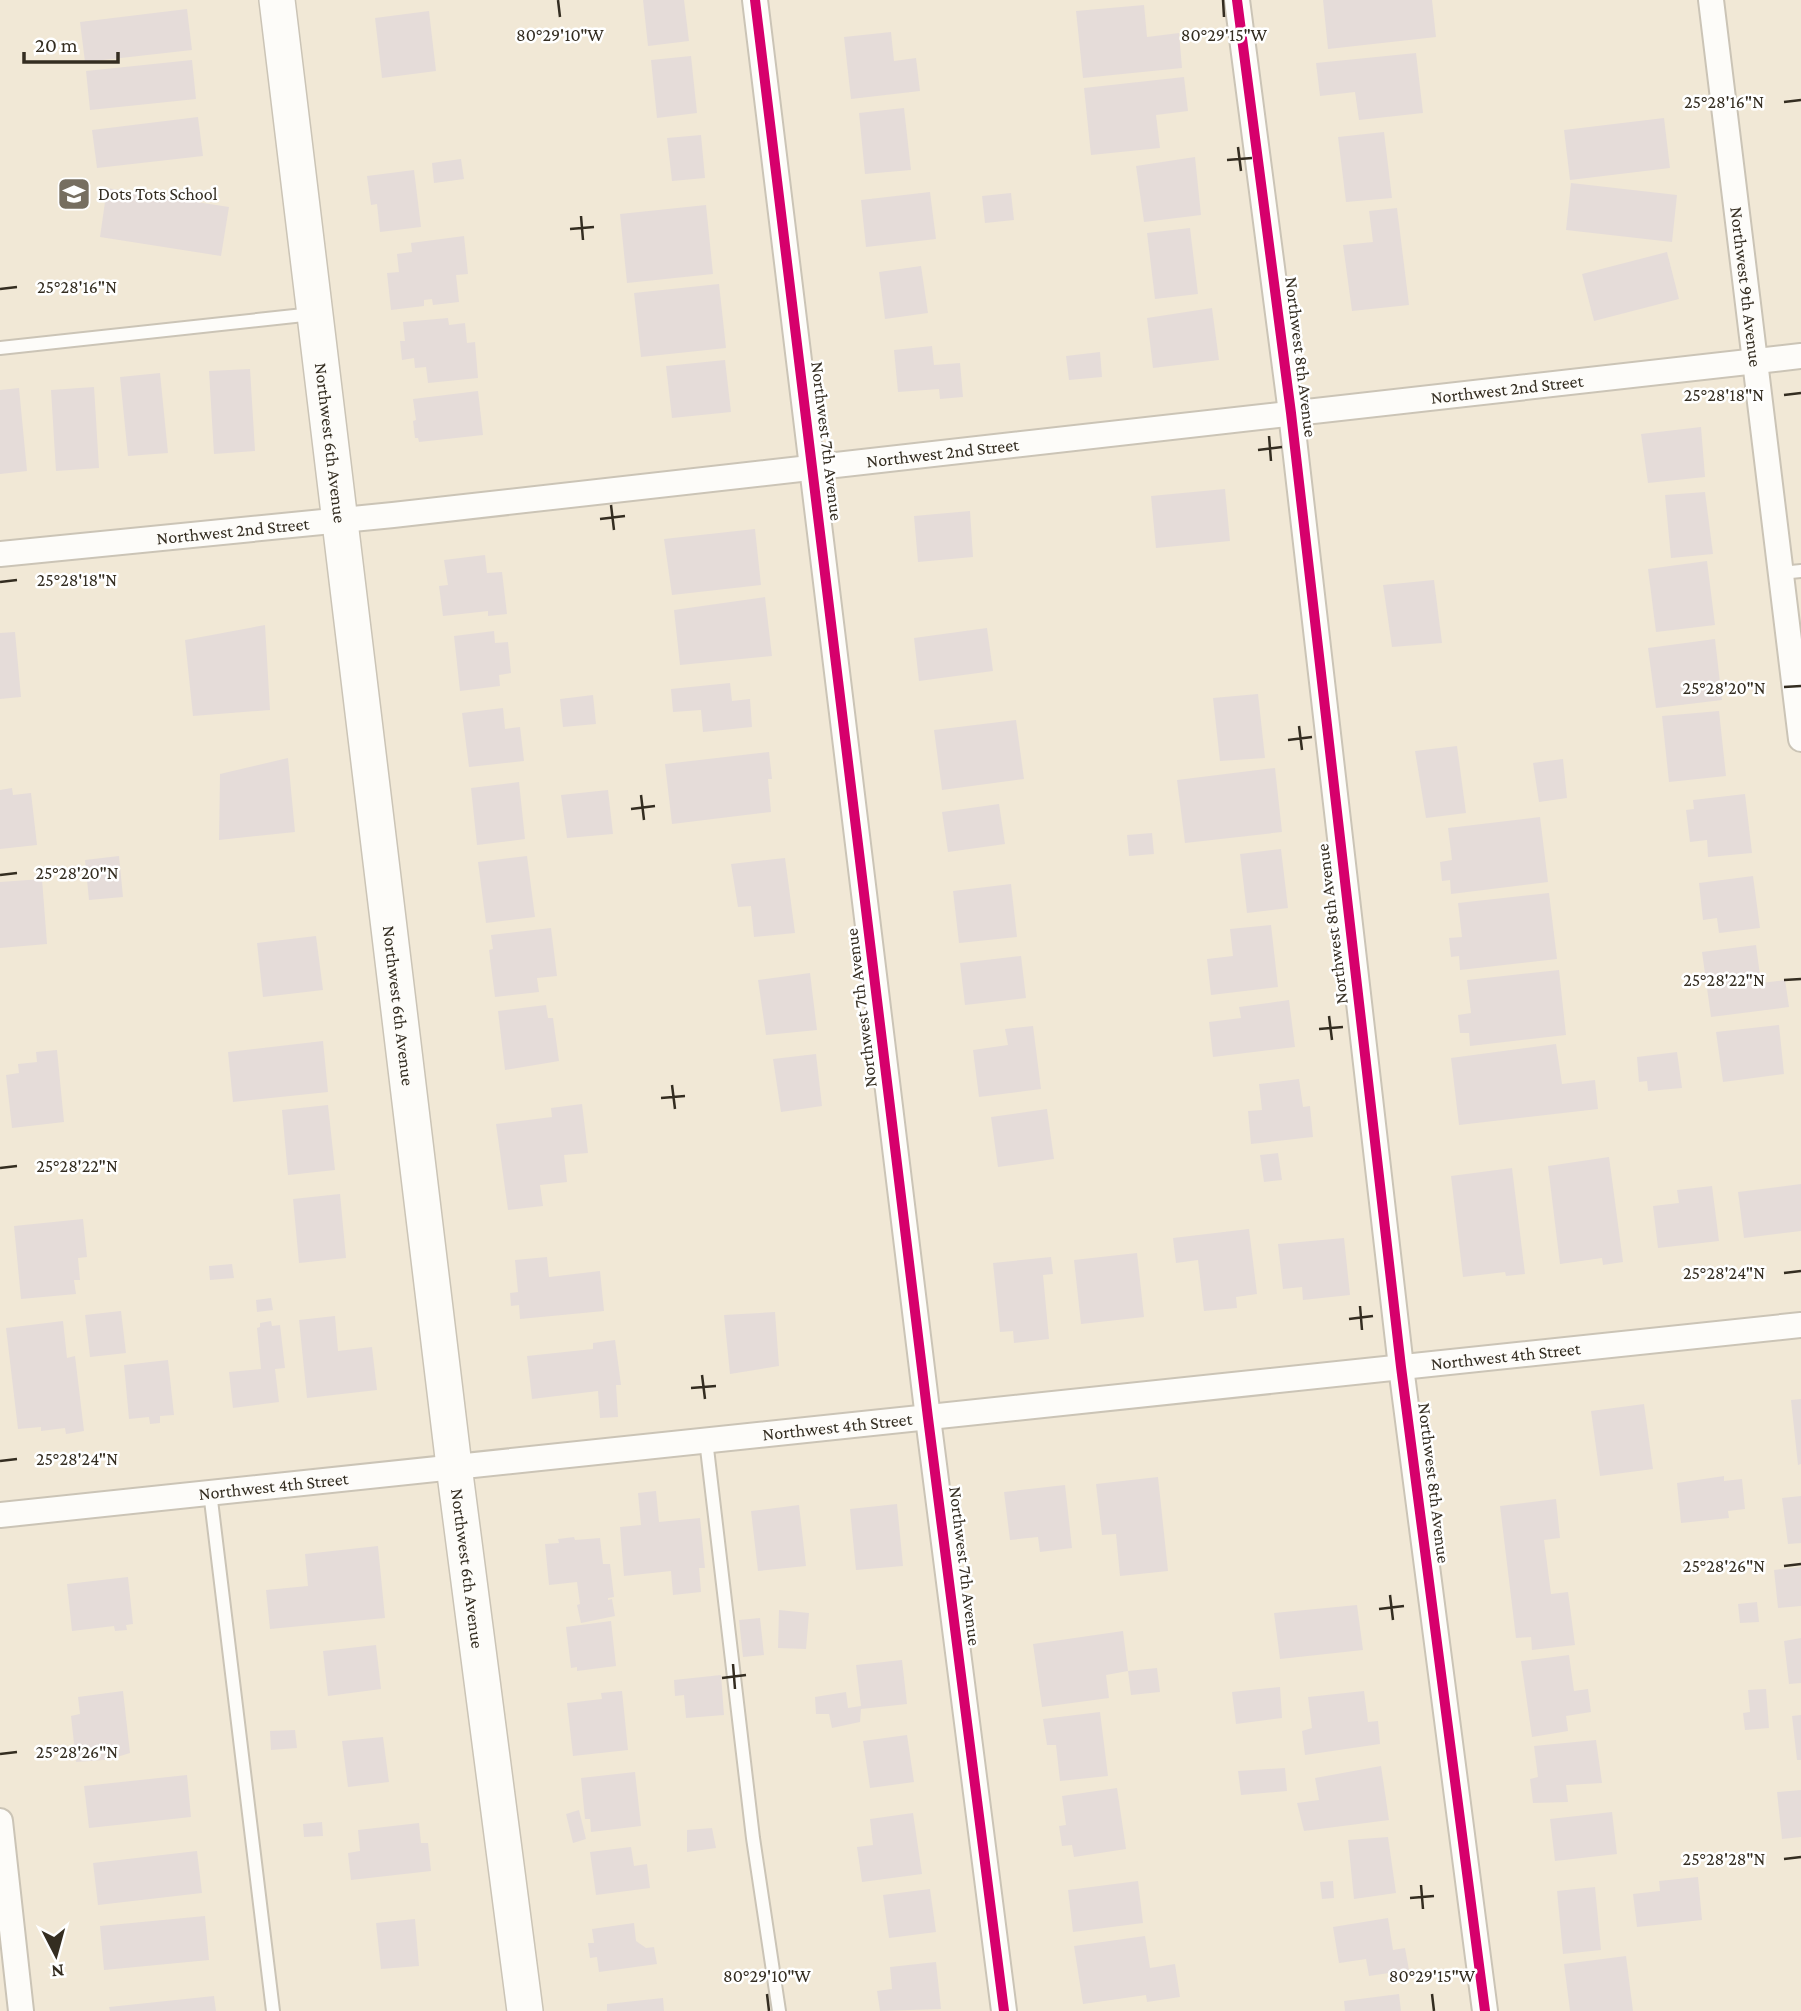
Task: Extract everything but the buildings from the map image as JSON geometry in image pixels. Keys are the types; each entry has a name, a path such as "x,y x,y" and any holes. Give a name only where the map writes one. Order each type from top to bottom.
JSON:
{"street":[{"name":"Northwest 6th Avenue","path":"277,0 454,1465 525,2011"},
{"name":"Northwest 7th Avenue","path":"755,0 928,1418 1004,2011"},
{"name":"Northwest 8th Avenue","path":"1237,0 1290,413 1401,1367 1485,2011"},
{"name":"Northwest 9th Avenue","path":"1711,0 1755,362 1791,572 1801,739"},
{"name":"Northwest 2nd Street","path":"0,554 341,520 1801,356"},
{"name":"Northwest 4th Street","path":"0,1515 1801,1325"},
{"path":"0,1821 21,2011"}],"lane":[{"path":"0,348 316,314"},
{"path":"706,1440 754,1839 779,2011"},
{"path":"210,1492 273,2011"}],"cycle path":[{"path":"755,0 928,1418 1004,2011"},
{"path":"1237,0 1291,413 1401,1367 1485,2011"}],"place":[{"name":"Dots Tots School","path":"74,194"}]}
